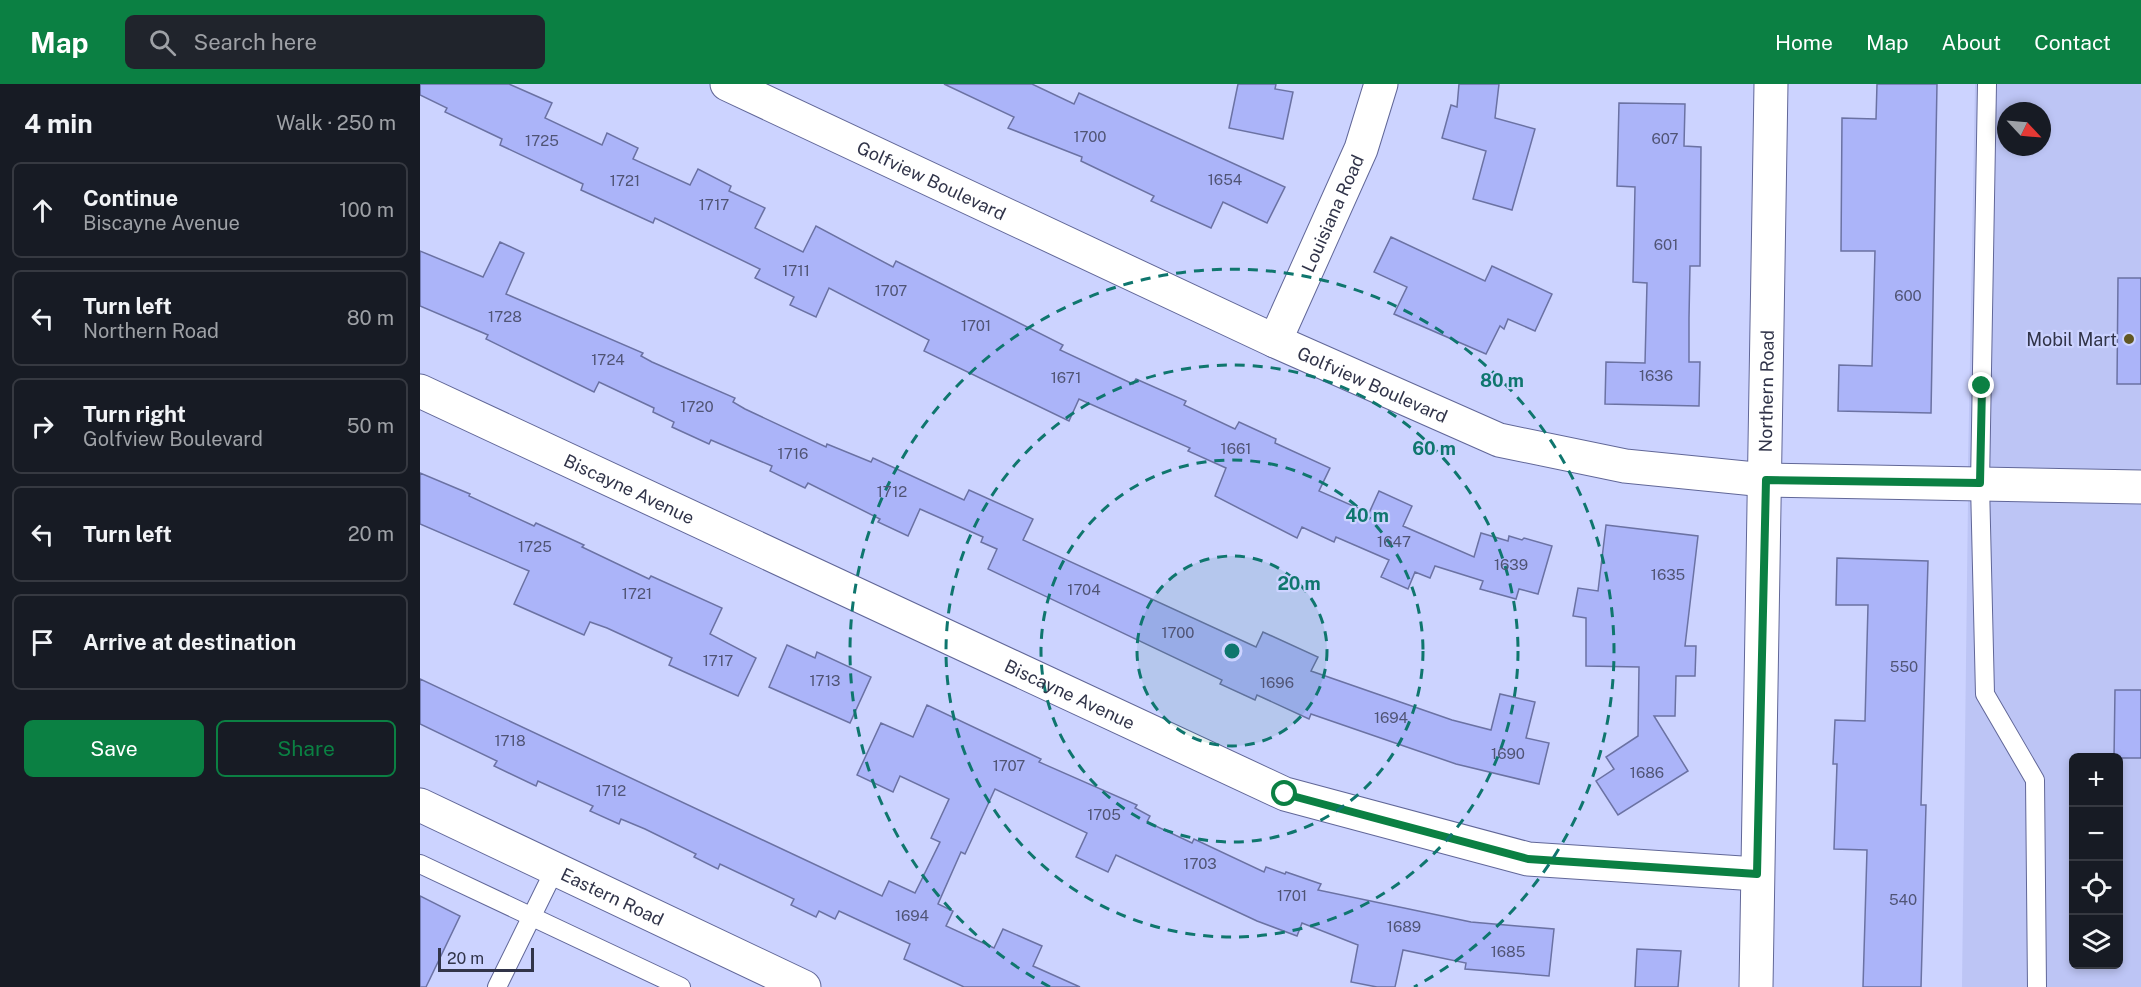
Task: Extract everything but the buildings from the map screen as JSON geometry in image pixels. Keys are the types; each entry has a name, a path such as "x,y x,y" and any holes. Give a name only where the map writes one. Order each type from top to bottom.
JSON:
{"street":[{"name":"Golfview Boulevard","path":"727,84 1275,341 1499,440 1625,466 1766,480 2141,487"},
{"name":"Louisiana Road","path":"1275,341 1361,149 1381,84"},
{"name":"Northern Road","path":"1756,987 1771,84"},
{"name":"Biscayne Avenue","path":"420,391 1285,794 1528,859 1757,874"},
{"name":"Eastern Road","path":"420,805 555,869 783,983"}],"lane":[{"path":"1987,84 1980,483 1985,694 2035,780 2037,987"},
{"path":"420,864 681,987"},
{"path":"497,987 555,869"}],"shaded area":[{"path":"1975,84 2141,84 2141,470 1968,467"},
{"path":"1968,500 2141,503 2141,987 1962,987"}],"place":[{"name":"Mobil Mart","path":"2129,339"}],"route":[{"path":"1285,794 1528,859 1757,874 1766,480 1980,483 1982,386"}]}
